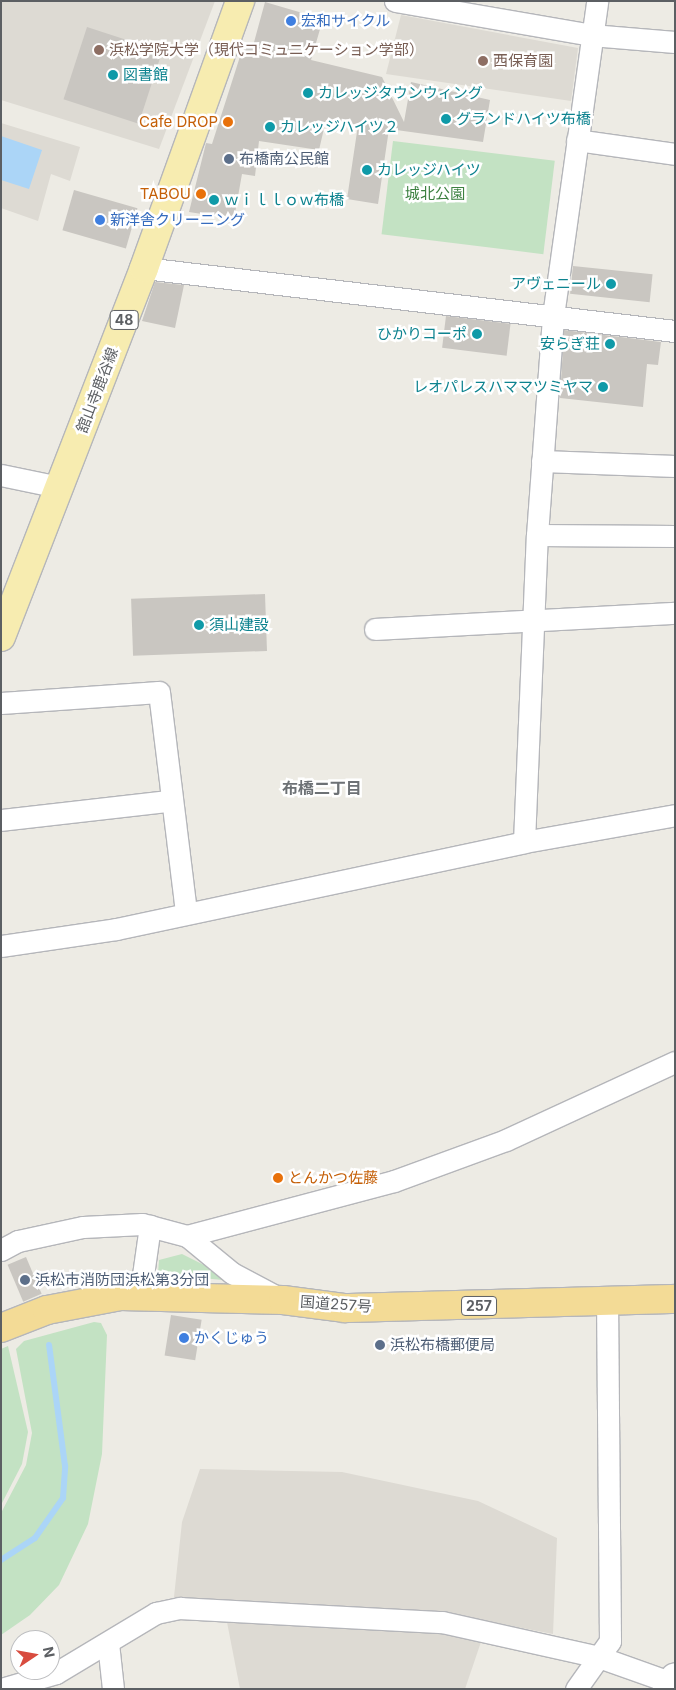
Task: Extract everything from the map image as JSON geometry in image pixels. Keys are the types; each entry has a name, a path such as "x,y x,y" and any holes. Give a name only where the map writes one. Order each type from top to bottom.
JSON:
{"highway":[{"name":"国道257号","path":"1,1328 47,1310 140,1296 283,1300 345,1308 675,1299"}],"main road":[{"name":"舘山寺鹿谷線","path":"1,637 144,268 240,1"}],"street":[{"path":"394,1 444,4 592,35 675,42"},
{"path":"524,842 535,620 537,536 554,316 597,1"},
{"path":"578,140 675,154"},
{"path":"144,268 344,296 554,316 675,331"},
{"path":"542,461 675,466"},
{"path":"1,475 59,487"},
{"path":"537,536 675,536"},
{"path":"375,629 675,613"},
{"path":"1,704 159,692 170,801 186,913"},
{"path":"1,820 170,801"},
{"path":"1,946 186,913 524,842 675,815"},
{"path":"187,1236 394,1181 506,1140 675,1062"},
{"path":"140,1296 150,1226"},
{"path":"1,1250 18,1241 83,1227 150,1226 187,1236 232,1273 283,1300"},
{"path":"576,1689 610,1641 607,1302"},
{"path":"1,1689 56,1673 156,1613 180,1608 442,1622 599,1657 672,1683"},
{"path":"108,1643 114,1689"}],"shaded area":[{"name":"浜松学院大学（現代コミュニケーション学部）","path":"1,1 215,1 159,149 1,100"},
{"name":"西保育園","path":"401,15 578,48 571,101 386,74"},
{"path":"1,123 80,147 70,181 51,174 38,221 1,208"},
{"path":"200,1469 342,1472 478,1501 557,1538 553,1634 441,1612 174,1597 182,1522"},
{"path":"226,1617 371,1619 483,1636 465,1689 240,1689"}],"green space":[{"name":"城北公園","path":"393,141 555,161 543,254 382,234"},
{"path":"182,1254 234,1281 158,1274 159,1260"},
{"path":"94,1322 101,1323 107,1335 102,1454 88,1524 59,1585 30,1615 1,1635 1,1513 26,1465 32,1433 16,1349 24,1341"},
{"path":"8,1346 28,1432 22,1464 1,1505 1,1349"}],"water":[{"path":"1,136 42,150 29,189 1,180"}],"building":[{"path":"265,2 323,19 311,60 382,77 404,122 411,82 490,100 483,142 389,129 378,204 347,199 358,125 326,120 319,150 259,141 255,176 242,174 234,219 189,212 206,143 212,144 244,44 253,46"},
{"name":"図書館","path":"87,27 162,51 139,124 64,99"},
{"name":"新洋舎クリーニング","path":"74,190 137,208 126,249 62,230"},
{"name":"アヴェニール","path":"573,266 653,274 650,302 570,294"},
{"path":"155,282 184,285 175,328 142,321"},
{"name":"ひかりコーポ","path":"446,316 511,324 507,356 442,348"},
{"path":"564,330 661,342 658,365 647,364 643,407 560,398"},
{"name":"須山建設","path":"265,594 267,651 133,656 131,599"},
{"name":"浜松市消防団浜松第3分団","path":"26,1257 42,1294 23,1302 8,1265"},
{"name":"かくじゅう","path":"171,1315 202,1320 195,1360 165,1355"}],"waterway":[{"path":"1,1560 35,1538 63,1498 65,1466 49,1345"}],"place":[{"name":"宏和サイクル","path":"291,21"},
{"name":"浜松学院大学（現代コミュニケーション学部）","path":"99,50"},
{"name":"西保育園","path":"483,61"},
{"name":"図書館","path":"113,75"},
{"name":"カレッジタウンウィング","path":"308,93"},
{"name":"グランドハイツ布橋","path":"446,119"},
{"name":"Cafe DROP","path":"228,122"},
{"name":"カレッジハイツ２","path":"270,127"},
{"name":"布橋南公民館","path":"229,159"},
{"name":"カレッジハイツ","path":"367,170"},
{"name":"TABOU","path":"201,194"},
{"name":"ｗｉｌｌｏｗ布橋","path":"214,200"},
{"name":"新洋舎クリーニング","path":"100,220"},
{"name":"アヴェニール","path":"611,284"},
{"name":"ひかりコーポ","path":"477,334"},
{"name":"安らぎ荘","path":"610,344"},
{"name":"レオパレスハママツミヤマ","path":"603,387"},
{"name":"須山建設","path":"199,625"},
{"name":"とんかつ佐藤","path":"278,1178"},
{"name":"浜松市消防団浜松第3分団","path":"25,1280"},
{"name":"かくじゅう","path":"184,1338"},
{"name":"浜松布橋郵便局","path":"380,1345"}],"district":[{"name":"布橋二丁目","path":"322,788"}]}
